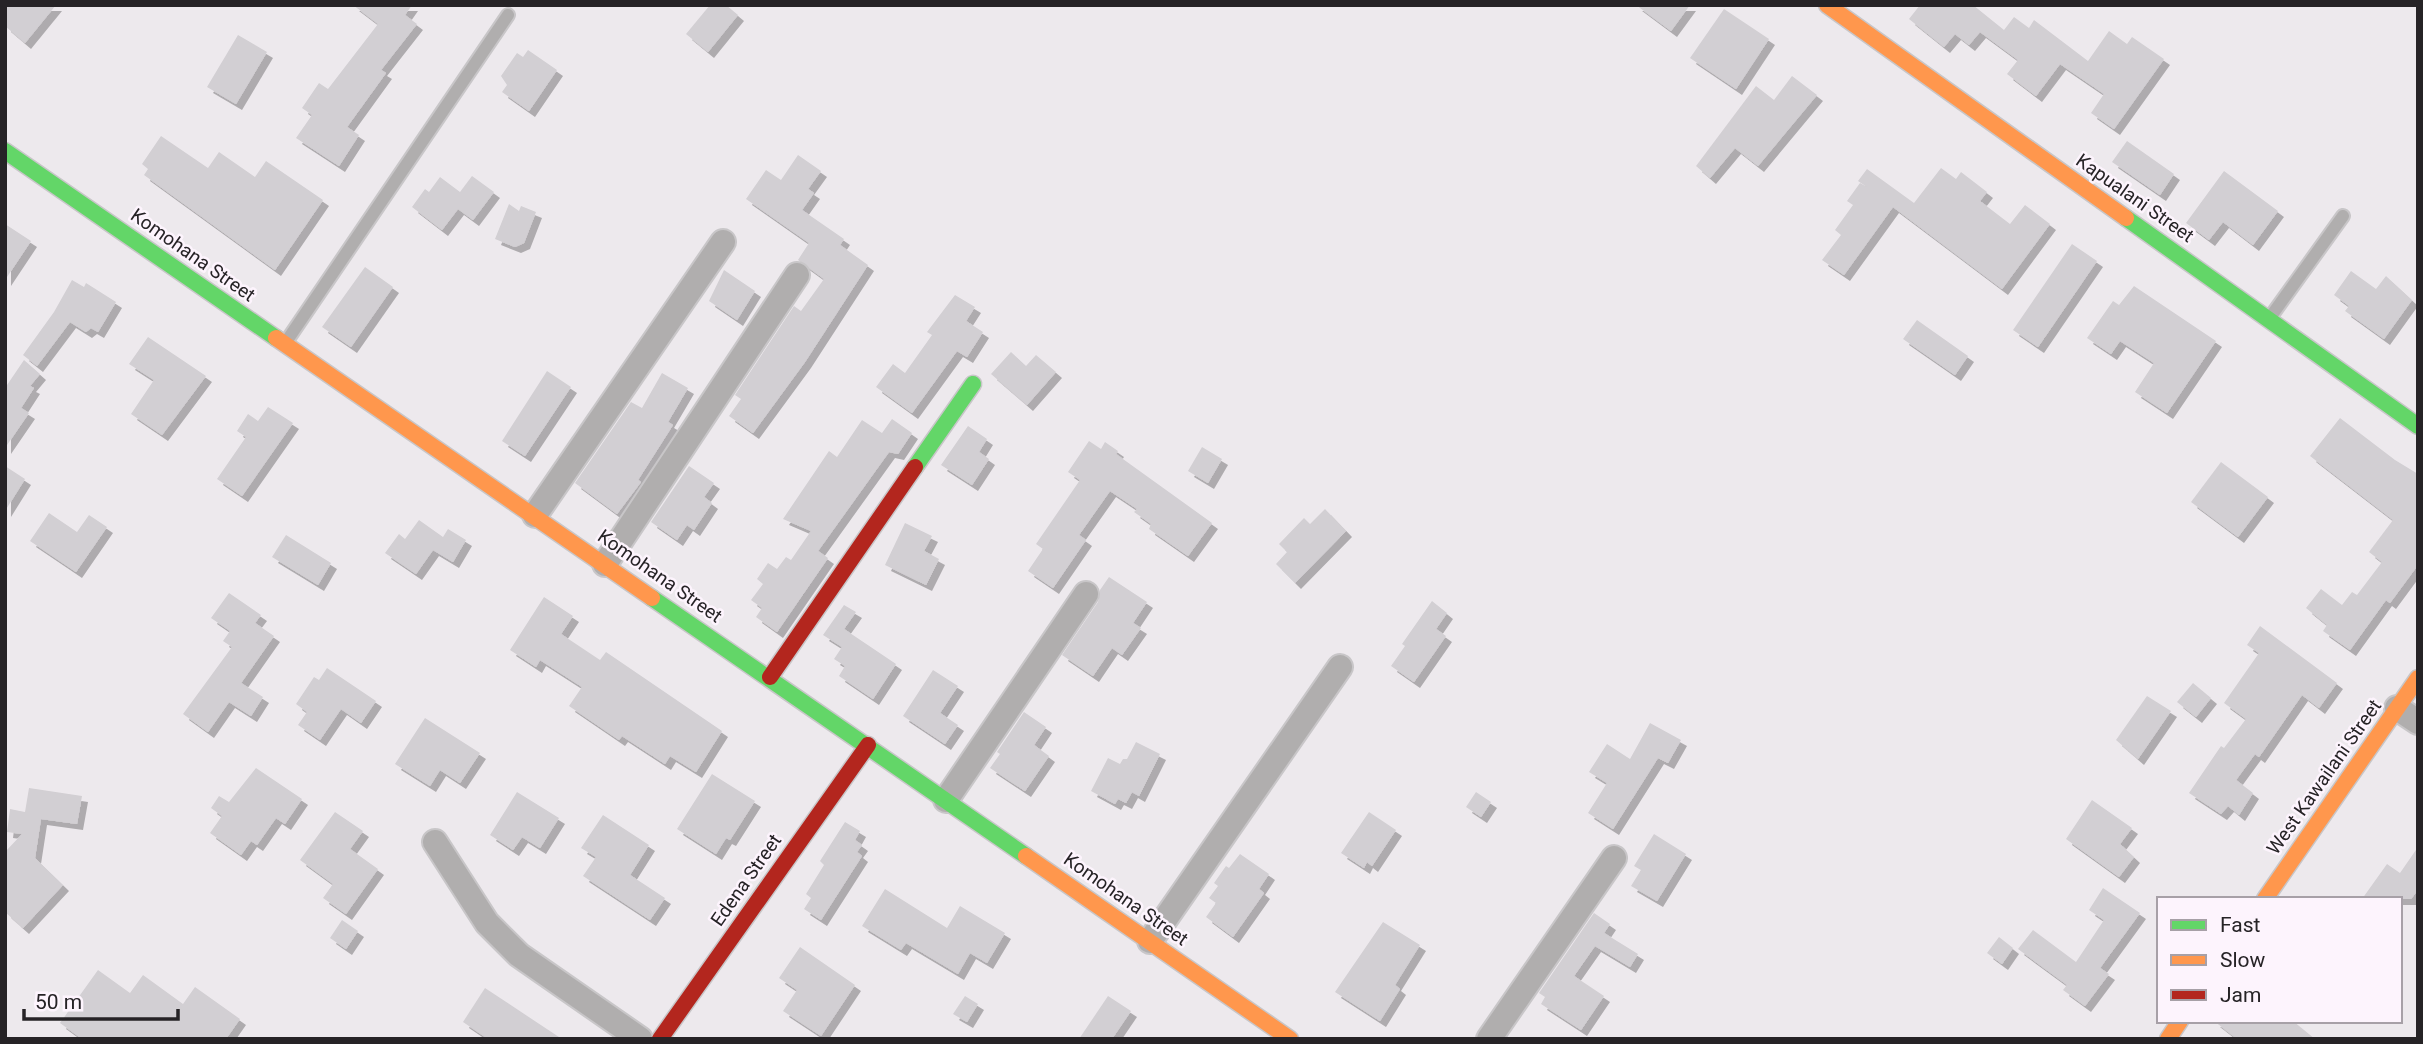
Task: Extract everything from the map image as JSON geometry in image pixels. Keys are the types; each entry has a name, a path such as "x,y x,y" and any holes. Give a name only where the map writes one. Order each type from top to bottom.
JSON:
{"street":[{"name":"Kapualani Street","path":"1827,5 2418,426"},
{"name":"Komohana Street","path":"5,150 1290,1039"},
{"path":"535,515 723,242"},
{"path":"605,564 797,275"},
{"path":"770,677 973,384"},
{"path":"946,800 1086,594"},
{"path":"1150,942 1340,667"},
{"name":"West Kawailani Street","path":"2266,897 2418,678"},
{"path":"2397,708 2418,722"},
{"name":"Edena Street","path":"660,1039 867,745"},
{"path":"435,842 487,923 519,955 640,1039"},
{"path":"1489,1039 1615,858"},
{"path":"2168,1039 2179,1023"}],"lane":[{"path":"285,343 508,15"},
{"path":"2269,319 2343,216"}],"building":[{"path":"5,5 56,5 25,43 5,26"},
{"path":"353,5 412,5 405,15 417,24 381,70 386,73 347,127 359,135 339,166 296,138 312,115 302,108 319,83 328,89 378,24"},
{"path":"710,5 726,5 738,15 708,52 686,34"},
{"path":"1636,5 1690,5 1671,31"},
{"path":"1920,5 1973,5 2004,30 2014,17 2029,28 2034,20 2088,61 2109,31 2127,44 2132,37 2164,59 2114,129 2091,113 2104,94 2060,64 2036,96 2007,74 2018,60 1980,32 1969,45 1955,34 1944,47 1909,19"},
{"path":"1724,9 1769,39 1736,89 1690,58"},
{"path":"238,35 267,52 236,104 207,87"},
{"path":"528,50 557,70 529,111 502,92 507,85 501,76 517,53 523,57"},
{"path":"1792,76 1817,95 1758,166 1735,148 1710,178 1696,166 1756,86 1774,100"},
{"path":"161,136 208,168 219,152 255,177 266,161 323,200 275,270 144,175 148,169 142,164"},
{"path":"2127,141 2174,174 2160,195 2112,162"},
{"path":"798,155 821,171 808,189 814,193 802,210 844,239 840,245 868,265 805,362 753,433 729,416 741,399 735,395 794,306 801,311 824,279 798,260 809,243 746,199 766,170 781,180"},
{"path":"1941,168 1956,179 1961,172 1987,192 1980,201 2010,224 2025,205 2050,224 2002,289 1893,207 1844,275 1822,260 1841,235 1835,230 1853,205 1847,201 1860,183 1867,187 1858,181 1867,169 1914,203"},
{"path":"2224,171 2278,211 2253,245 2223,222 2209,240 2186,223"},
{"path":"472,176 494,192 473,220 458,209 442,230 412,207 425,189 429,192 440,177 460,192"},
{"path":"509,204 519,211 521,206 536,212 524,243 515,247 495,239"},
{"path":"5,224 31,241 5,280"},
{"path":"2072,244 2097,261 2038,347 2013,330"},
{"path":"365,267 393,287 351,347 322,327"},
{"path":"724,270 755,291 737,320 709,301"},
{"path":"2351,271 2376,289 2386,276 2412,300 2384,339 2345,311 2349,306 2334,295"},
{"path":"72,280 84,287 86,283 116,302 98,332 91,328 86,332 70,322 37,366 23,355 54,312"},
{"path":"2134,286 2216,341 2167,413 2135,392 2154,363 2120,341 2111,354 2087,338 2113,301 2119,305"},
{"path":"955,295 975,307 966,321 983,332 967,357 957,351 912,413 876,387 893,364 905,373 932,335 927,332"},
{"path":"1917,320 1968,356 1955,375 1903,339"},
{"path":"148,337 206,376 162,435 131,414 154,380 129,364"},
{"path":"1011,352 1026,366 1036,355 1056,372 1027,405 991,374"},
{"path":"24,360 40,374 30,386 34,388 21,408 29,413 5,448 5,388"},
{"path":"547,371 571,387 525,456 502,441"},
{"path":"662,373 688,388 668,422 673,425 638,480 641,482 617,514 575,483 631,402 642,408"},
{"path":"268,407 293,423 242,496 217,479 246,437 237,431 248,414 258,421"},
{"path":"2340,418 2418,474 2418,565 2390,603 2386,600 2350,650 2323,631 2327,625 2306,608 2321,589 2342,605 2352,592 2357,595 2382,562 2369,552 2393,520 2310,456"},
{"path":"892,419 912,433 898,454 889,452 818,551 828,558 777,632 756,617 762,608 751,600 763,584 757,579 768,563 777,569 786,557 791,560 811,531 783,519 829,451 837,457 862,420 882,433"},
{"path":"968,426 987,439 979,452 989,459 972,485 941,465"},
{"path":"1089,441 1101,449 1105,442 1118,451 1116,454 1212,523 1188,556 1149,529 1151,524 1134,512 1137,509 1110,491 1079,535 1086,540 1053,588 1028,571 1043,549 1036,544 1080,480 1068,472"},
{"path":"1202,447 1222,459 1208,483 1188,471"},
{"path":"2221,462 2268,497 2238,537 2191,502"},
{"path":"5,466 25,479 5,511"},
{"path":"689,466 714,483 704,497 712,503 694,530 687,525 677,540 651,522"},
{"path":"1325,509 1346,531 1295,583 1276,564 1287,552 1279,544 1304,518 1310,524"},
{"path":"49,513 77,532 89,515 107,527 76,572 30,541"},
{"path":"419,520 443,537 448,529 466,540 453,562 433,550 416,574 385,553 399,534 405,539"},
{"path":"905,523 932,536 924,551 939,559 926,585 885,565"},
{"path":"286,535 331,563 318,585 272,557"},
{"path":"1109,577 1147,602 1133,623 1141,628 1122,655 1112,648 1093,676 1062,655 1098,602 1100,590"},
{"path":"229,593 261,615 255,623 274,636 241,683 263,697 251,716 229,702 208,732 183,714 232,647 223,641 230,631 211,618"},
{"path":"544,597 573,616 561,634 600,660 606,652 722,731 696,772 670,756 665,764 622,736 619,740 569,706 582,687 540,660 536,667 510,650"},
{"path":"1432,601 1447,613 1436,629 1446,636 1414,682 1391,666 1405,646 1402,644"},
{"path":"844,605 856,612 844,629 896,664 873,699 839,676 845,666 834,659 842,647 823,635"},
{"path":"2260,626 2337,683 2319,708 2302,695 2259,757 2255,754 2236,780 2253,793 2239,815 2228,806 2221,814 2189,793 2221,746 2224,748 2246,719 2224,703 2259,653 2247,645"},
{"path":"327,668 376,701 361,723 341,709 320,740 298,725 307,712 296,704 314,677 319,680"},
{"path":"933,670 958,686 940,713 958,725 945,744 903,716"},
{"path":"2193,683 2211,698 2196,717 2177,702"},
{"path":"2147,696 2171,711 2138,759 2116,740"},
{"path":"1024,712 1046,727 1034,745 1049,756 1025,791 990,768 1000,754 997,752"},
{"path":"425,718 480,753 460,783 440,770 430,786 395,764"},
{"path":"1650,723 1681,740 1668,763 1658,758 1613,829 1588,813 1607,783 1589,772 1607,744 1630,759"},
{"path":"1136,742 1160,754 1139,796 1132,792 1126,803 1118,799 1115,804 1091,791 1108,758 1120,764 1123,759 1127,759"},
{"path":"256,768 302,799 285,824 276,818 257,845 251,841 241,855 210,833 222,816 211,808 219,796 229,802"},
{"path":"712,774 755,801 730,840 726,838 716,854 677,829"},
{"path":"29,788 82,796 77,824 41,819 35,858 63,885 23,928 5,912 5,852 22,834 7,832 10,809 25,812"},
{"path":"517,792 559,818 540,848 522,837 513,850 490,835"},
{"path":"1476,792 1491,802 1481,817 1466,807"},
{"path":"2092,800 2132,828 2120,844 2134,857 2119,877 2066,839"},
{"path":"335,812 363,831 350,849 378,869 346,914 323,898 333,884 300,860"},
{"path":"1369,812 1396,830 1372,866 1367,862 1364,868 1341,853"},
{"path":"603,815 649,845 630,875 665,898 650,920 583,876 596,857 581,848"},
{"path":"845,822 860,831 855,840 862,845 857,852 862,856 821,920 804,909 811,898 806,894 824,865 820,861"},
{"path":"1654,834 1686,854 1657,901 1631,886 1641,870 1634,866"},
{"path":"2418,847 2418,890 2411,899 2363,897 2387,864 2400,873"},
{"path":"1240,854 1269,874 1259,889 1264,893 1233,937 1206,917 1216,903 1209,898 1218,886 1214,883 1226,866 1229,868"},
{"path":"2103,888 2140,913 2100,968 2109,974 2085,1006 2063,990 2067,985 2018,949 2033,930 2076,962 2104,920 2089,910"},
{"path":"885,889 947,928 960,906 1005,933 987,963 970,953 958,974 906,943 901,950 862,926"},
{"path":"1594,913 1610,924 1604,933 1638,954 1630,967 1595,946 1574,976 1604,996 1581,1030 1541,1004 1545,997 1539,993"},
{"path":"342,920 358,931 346,949 330,938"},
{"path":"1383,922 1420,945 1395,985 1400,989 1380,1021 1335,992"},
{"path":"1999,937 2013,948 2002,964 1987,953"},
{"path":"800,947 855,985 821,1036 783,1011 797,990 779,978"},
{"path":"98,970 130,993 143,975 183,1004 195,987 240,1019 226,1039 82,1039 60,1023"},
{"path":"485,988 562,1039 488,1039 463,1022"},
{"path":"965,996 978,1004 967,1022 953,1014"},
{"path":"1108,996 1131,1011 1112,1039 1079,1039"},
{"path":"2217,1023 2295,1023 2315,1039 2237,1039"}],"traffic: fast":[{"path":"5,151 276,338"},
{"path":"2126,218 2418,426"},
{"path":"915,467 973,384"},
{"path":"652,598 1026,856"}],"traffic: slow":[{"path":"1827,5 2126,218"},
{"path":"276,338 652,598"},
{"path":"2266,897 2418,678"},
{"path":"1026,856 1290,1039"},
{"path":"2168,1039 2179,1023"}],"traffic: jam":[{"path":"770,677 915,467"},
{"path":"660,1039 868,745"}]}
